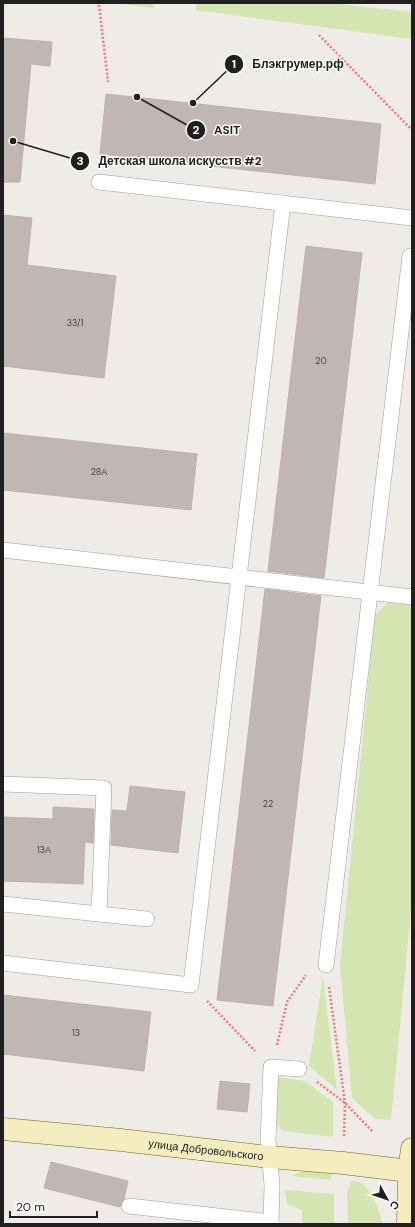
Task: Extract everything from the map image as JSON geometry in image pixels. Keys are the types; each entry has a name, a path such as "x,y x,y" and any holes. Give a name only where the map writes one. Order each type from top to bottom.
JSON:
{"street":[{"name":"улица Добровольского","path":"3,1129 122,1140 269,1158 343,1163 410,1171"},
{"path":"408,1224 412,1149"}],"lane":[{"path":"99,182 412,218"},
{"path":"3,963 191,984 283,203"},
{"path":"326,965 410,256"},
{"path":"3,550 412,597"},
{"path":"3,784 104,788 99,914"},
{"path":"3,904 147,919"},
{"path":"129,1206 271,1223 272,1185 268,1140 271,1067 299,1068"}],"path":[{"path":"99,5 108,82"},
{"path":"319,35 412,130"},
{"path":"271,1067 287,1002 307,974 326,965 345,1103 344,1143"},
{"path":"191,984 271,1067"},
{"path":"299,1068 345,1103 373,1132"}],"green space":[{"path":"114,3 154,3 154,8"},
{"path":"197,3 329,3 412,12 412,39 195,10"},
{"path":"388,603 412,605 412,900 391,1120 375,1119 352,1098 340,965 375,615"},
{"path":"323,977 337,1090 309,1066"},
{"path":"277,1077 305,1081 333,1102 333,1137 283,1131 273,1119"},
{"path":"312,1168 331,1170 331,1180 291,1176"},
{"path":"352,1180 361,1183 369,1191 378,1208 382,1224 348,1224 347,1193"},
{"path":"285,1190 334,1194 334,1224 302,1224 302,1210 287,1204"}],"building":[{"path":"3,38 52,42 50,66 31,64 20,182 3,182"},
{"path":"106,94 381,124 375,184 100,154"},
{"path":"3,215 32,218 27,265 116,276 104,378 3,366"},
{"path":"306,246 362,253 324,578 268,571"},
{"path":"3,433 197,454 191,510 3,490"},
{"path":"265,589 321,596 273,1006 217,1000"},
{"path":"130,786 185,792 178,853 111,845 112,810 127,811"},
{"path":"53,807 94,809 93,843 85,842 83,884 3,881 3,817 53,819"},
{"path":"3,995 151,1012 144,1071 3,1054"},
{"path":"220,1081 250,1084 247,1112 217,1109"},
{"path":"51,1162 128,1181 124,1199 120,1207 44,1188"}],"place":[{"name":"ASIT","path":"137,97"},
{"name":"Блэкгрумер.рф","path":"193,103"},
{"name":"Детская школа искусств #2","path":"13,141"}]}
